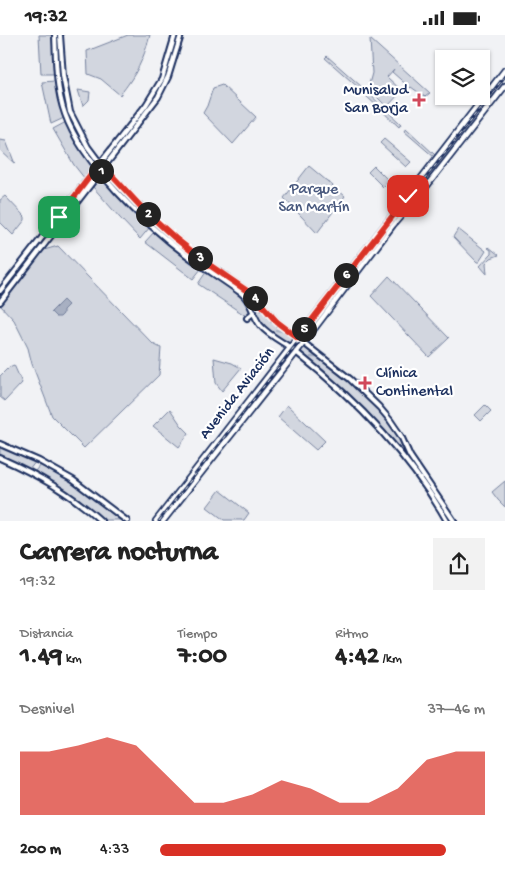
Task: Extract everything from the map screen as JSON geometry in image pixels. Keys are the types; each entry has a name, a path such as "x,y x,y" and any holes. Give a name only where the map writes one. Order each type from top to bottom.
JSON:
{"main road":[{"path":"55,35 59,93 64,113 81,147 134,209 159,233 189,257 245,297 260,325 290,348"},
{"path":"60,35 63,76 70,112 84,141 100,163 138,204 169,233 208,264 253,295 277,322 350,379 385,413 410,456 454,521"},
{"path":"0,291 152,96 166,69 175,35"},
{"path":"0,302 158,97 168,77 181,35"},
{"name":"Avenida Aviación","path":"156,521 505,70"},
{"path":"498,79 496,87 499,90 504,87"},
{"name":"Avenida Aviación","path":"163,521 396,221 426,187 504,87"},
{"path":"247,318 254,312"},
{"path":"295,352 315,367 394,444 447,521"},
{"path":"0,444 40,461 73,480 127,521"},
{"path":"0,459 48,481 101,521"}],"green space":[{"path":"39,35 52,35 54,74 41,74"},
{"path":"128,35 150,35 139,67 120,95 101,79 88,74 87,51"},
{"path":"370,39 430,93 425,97 410,88 392,72 394,69 387,77 402,91 387,107 368,88 372,73"},
{"path":"327,56 362,87 360,89 325,58"},
{"path":"55,81 58,101 64,118 51,124 42,82"},
{"path":"62,81 67,104 75,124 98,162 96,164 71,126 61,93 59,82"},
{"path":"222,85 256,117 233,144 203,113 213,88"},
{"path":"78,90 90,92 89,100 83,106"},
{"path":"366,91 401,124 399,127 364,94"},
{"path":"490,93 495,96 490,102"},
{"path":"480,105 488,105 480,114 476,110"},
{"path":"471,116 476,120 427,184 414,197 411,195"},
{"path":"66,122 82,153 94,168 85,179 74,165 53,129"},
{"path":"406,128 435,155 434,157 404,131"},
{"path":"384,139 411,162 406,167 380,143"},
{"path":"0,140 6,141 15,164 0,150"},
{"name":"Parque San Martín","path":"309,166 345,196 317,233 284,198"},
{"path":"374,166 389,181 383,187 368,172"},
{"path":"106,172 171,237 204,263 202,265 156,228 104,174"},
{"path":"102,177 150,227 140,239 93,187"},
{"path":"5,196 25,217 25,220 13,235 0,222 0,200"},
{"path":"458,229 486,251 479,262 453,237"},
{"path":"155,231 201,269 193,279 145,242"},
{"path":"58,246 153,344 161,348 159,375 84,448 52,416 32,364 28,348 14,320 0,305 44,250"},
{"path":"489,247 499,255 491,258 486,263 487,274 480,266 491,254"},
{"path":"30,257 32,257 0,299 0,295"},
{"path":"209,267 250,295 294,336 288,344 260,323 247,297 209,270"},
{"path":"206,272 232,288 244,299 252,311 246,316 198,284"},
{"path":"389,276 449,338 429,357 371,296"},
{"path":"304,344 354,384 377,407 397,432 413,463 410,465 357,405 329,377 298,352"},
{"path":"214,358 232,363 241,368 222,391 216,383"},
{"path":"14,365 22,383 5,401 0,397 0,376 9,367"},
{"path":"287,405 325,441 316,450 278,417"},
{"path":"485,405 491,411 481,421 475,415"},
{"path":"170,409 189,433 179,447 153,426"},
{"path":"0,446 36,461 29,470 0,457"},
{"path":"41,464 73,482 123,520 103,520 84,504 35,471"},
{"path":"505,481 505,507 492,492"},
{"path":"220,490 249,513 244,520 224,520 207,507"}],"water":[{"path":"63,300 68,305 60,317 56,317 51,312"}],"waterway":[{"path":"276,330 283,331"},
{"path":"311,357 318,357"}],"railway":[{"path":"159,521 505,76"}],"place":[{"name":"Munisalud San Borja","path":"419,100"},
{"name":"Clínica Continental","path":"365,383"}],"route":[{"path":"59,217 97,167 101,171 104,167 127,193 175,238 208,264 253,295 277,322 298,338 408,196"}]}
